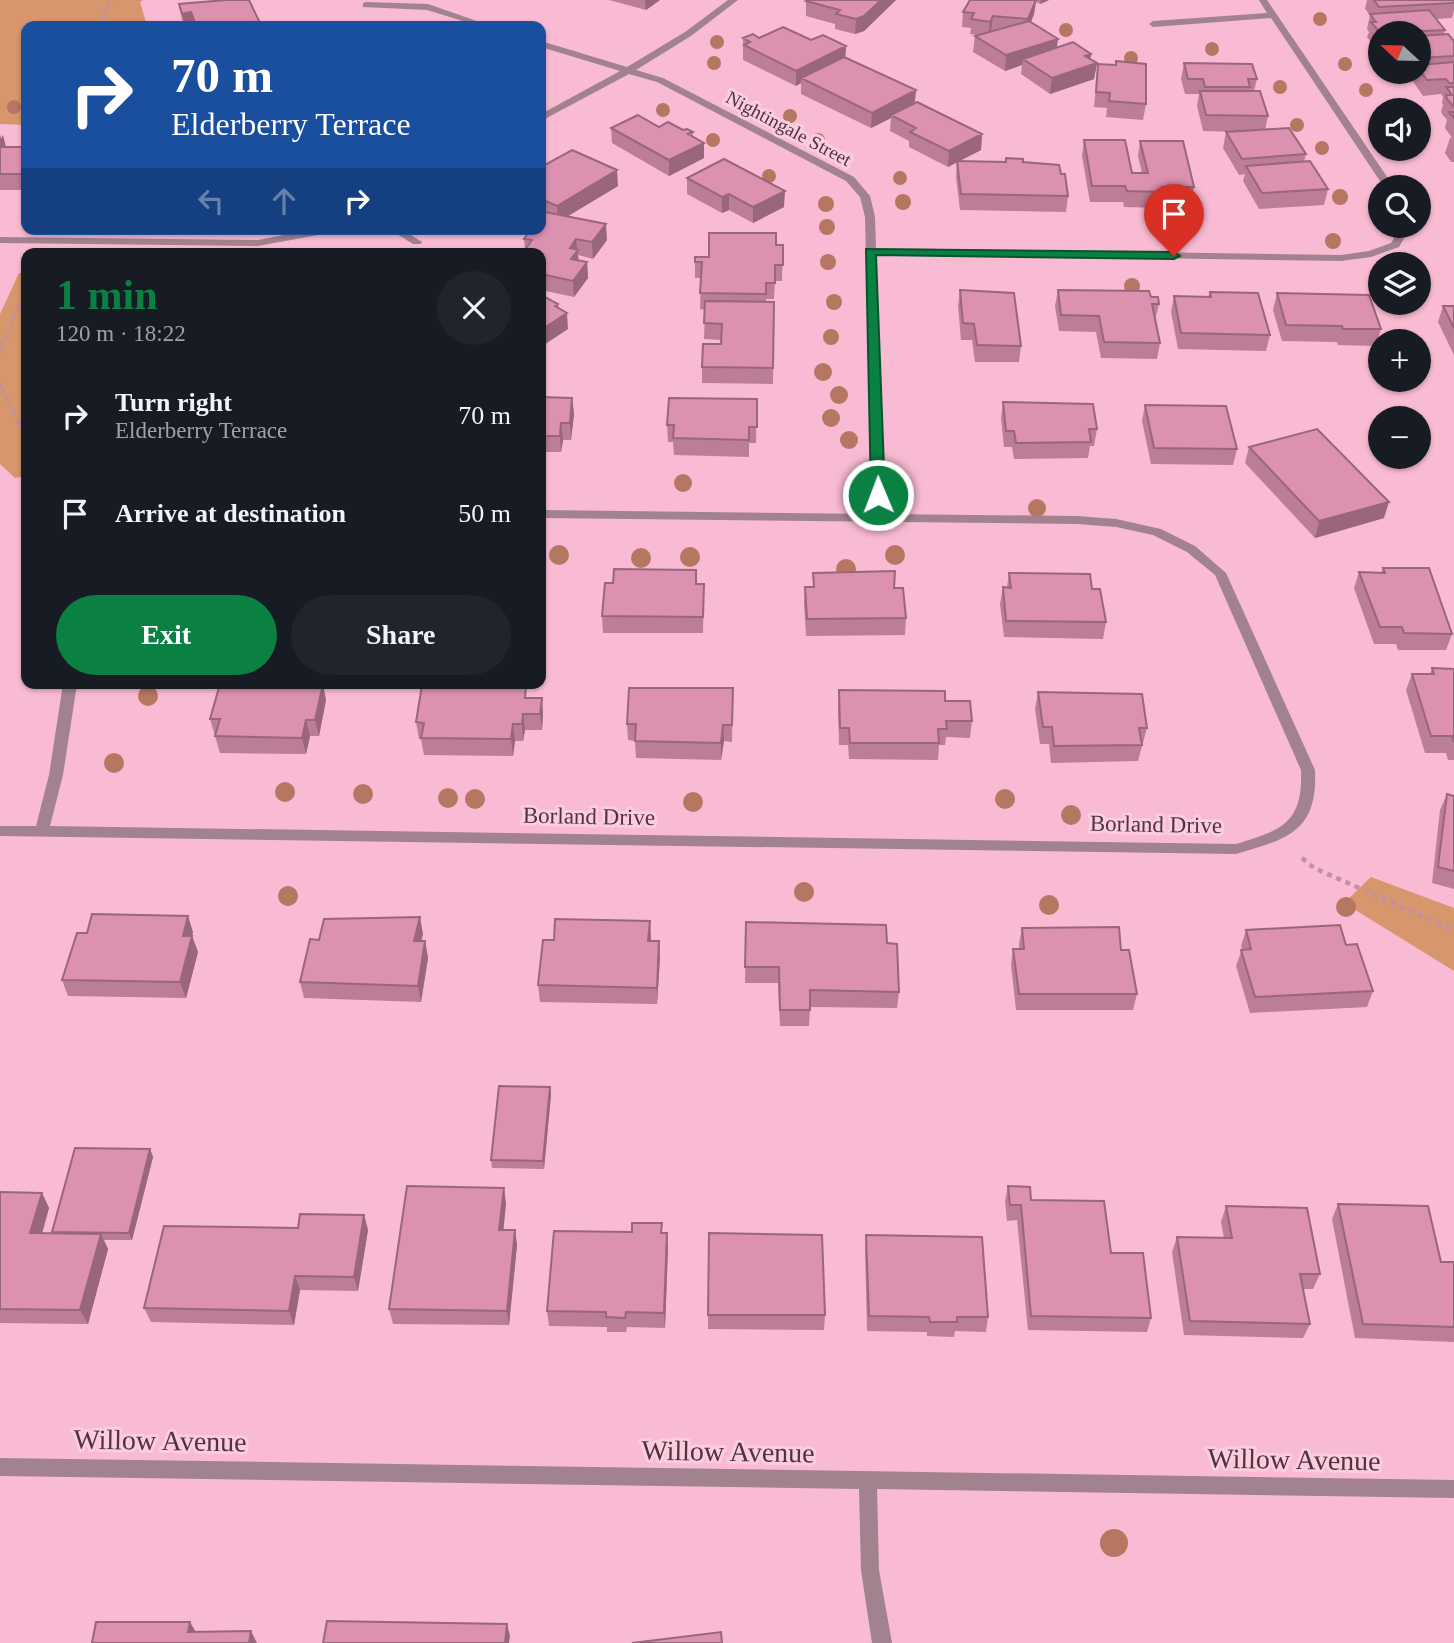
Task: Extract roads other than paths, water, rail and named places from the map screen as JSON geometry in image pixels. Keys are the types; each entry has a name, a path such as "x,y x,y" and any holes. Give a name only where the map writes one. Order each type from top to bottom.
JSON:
{"street":[{"path":"546,115 707,22 734,0"},
{"path":"1263,0 1381,175"},
{"path":"366,5 428,7 471,21"},
{"path":"1153,24 1273,15"},
{"name":"Nightingale Street","path":"546,46 660,80 850,179 866,196 870,217 878,518"},
{"path":"0,240 258,243 301,235"},
{"path":"405,235 417,242"},
{"path":"870,251 1341,258 1371,254 1395,245 1399,238"},
{"name":"Borland Drive","path":"0,831 1236,849 1278,837 1301,818 1311,793 1308,769 1220,573 1191,549 1157,532 1116,523 546,514"},
{"path":"42,832 55,775 69,689"},
{"name":"Willow Avenue","path":"0,1467 1454,1489"},
{"path":"868,1482 870,1570 882,1643"}]}
